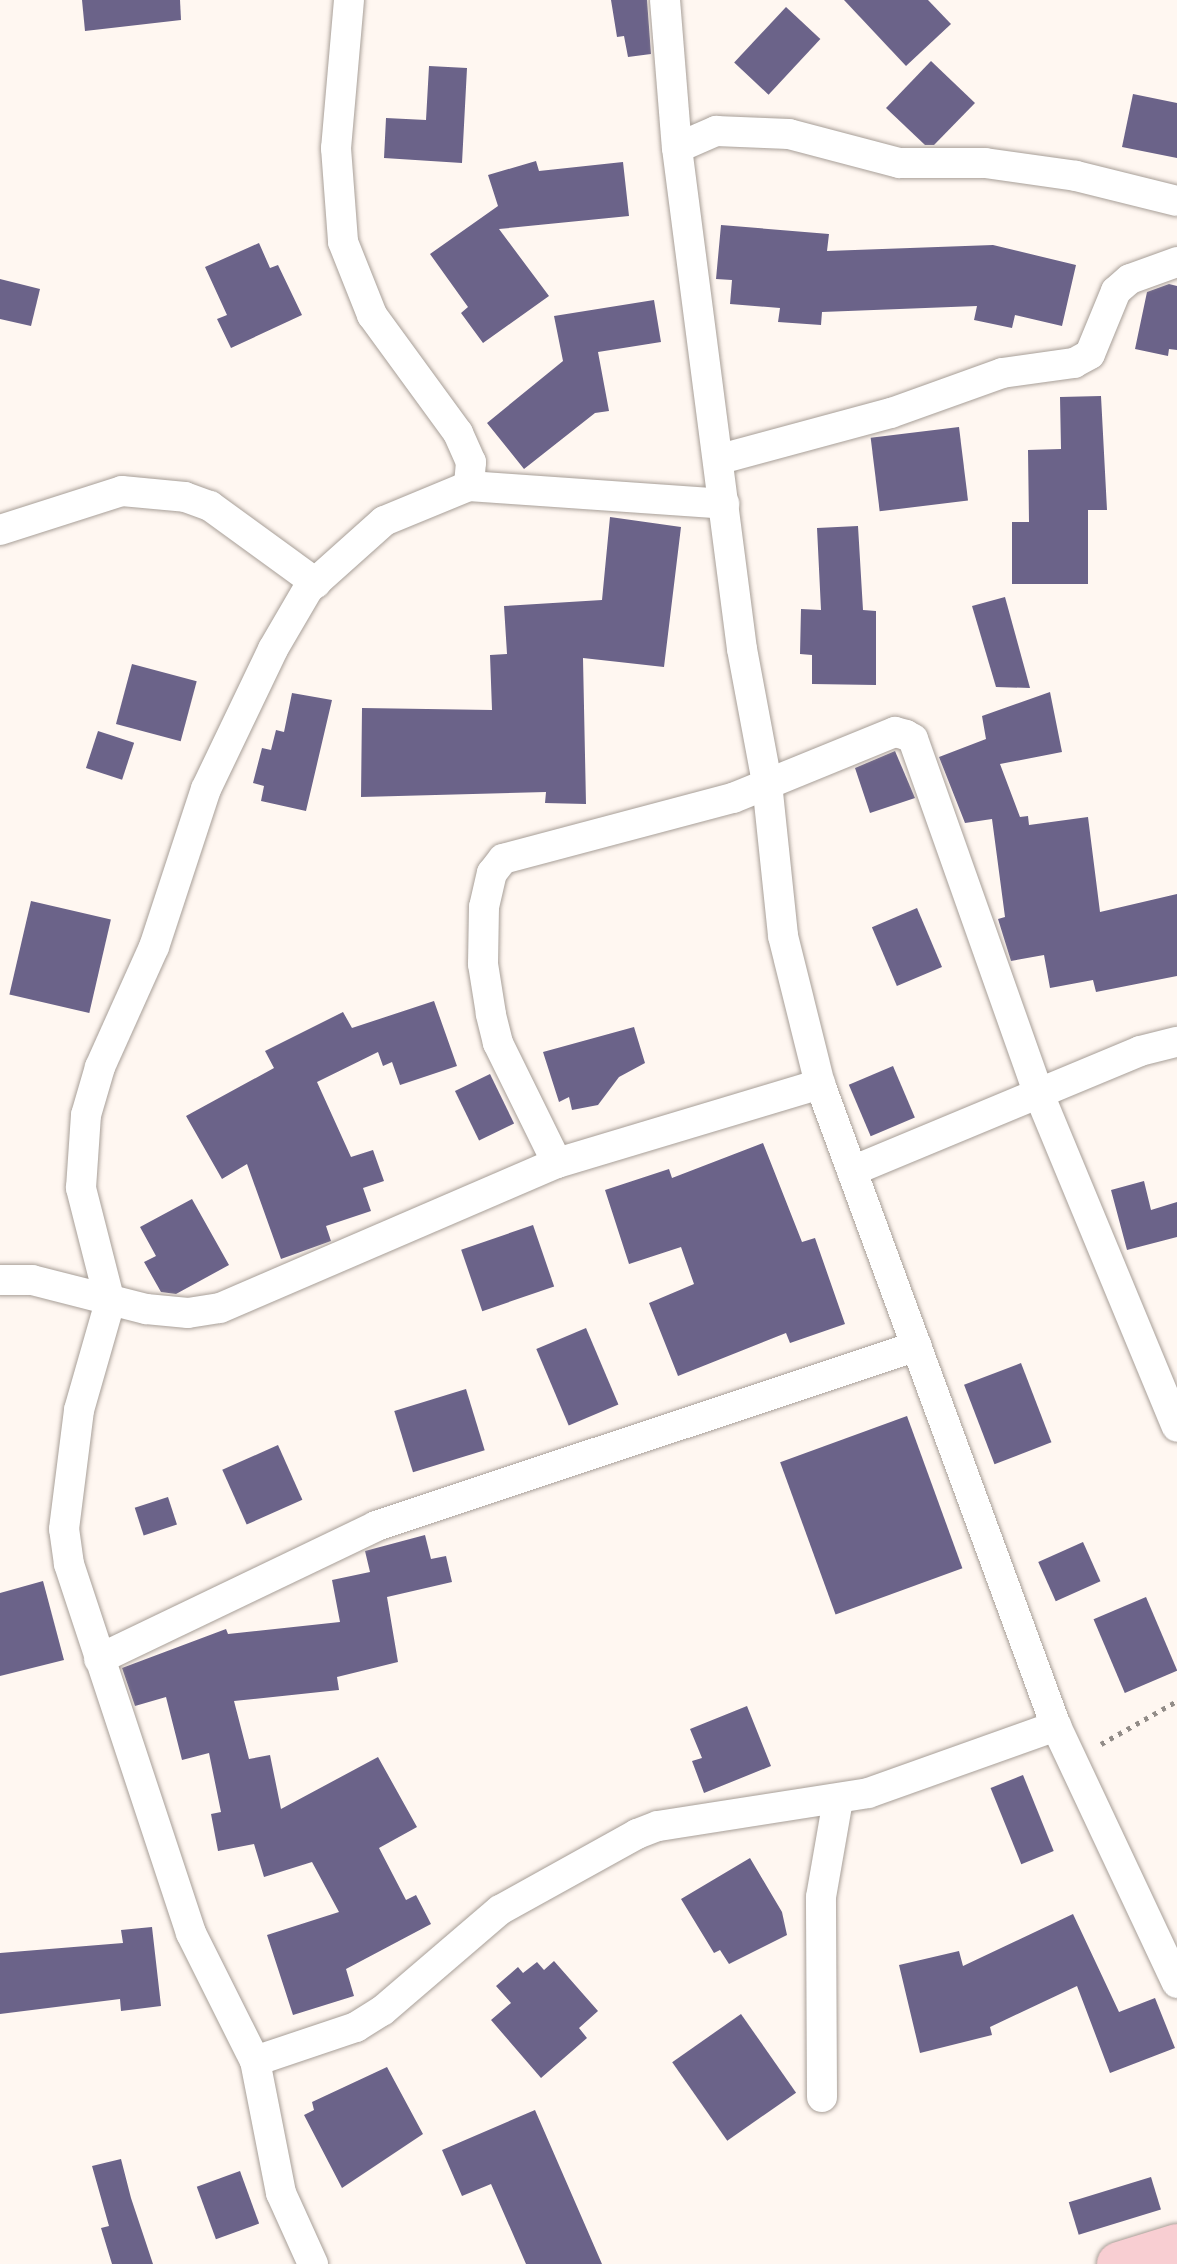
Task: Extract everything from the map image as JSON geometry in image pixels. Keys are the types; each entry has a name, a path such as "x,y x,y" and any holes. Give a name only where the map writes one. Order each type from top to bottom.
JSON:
{"highway":[{"path":"1119,2264 1177,2246"}],"street":[{"path":"349,0 336,148 343,242 372,315 458,433 471,462 469,486"},
{"path":"665,0 677,148 720,459 742,649 767,783 783,936 820,1084 1056,1726 1177,1983"},
{"path":"677,148 716,131 789,134 899,163 985,163 1076,176 1177,201"},
{"path":"720,459 891,413 1002,373 1074,363 1090,354 1116,291 1130,279 1177,262"},
{"path":"313,2264 281,2193 255,2061 191,1933 69,1564 64,1529 79,1410 110,1302 81,1188 86,1115 100,1067 154,947 206,789 273,649 316,583 384,521 469,486 724,504"},
{"path":"0,530 122,491 185,497 210,506 316,583"},
{"path":"557,1163 498,1043 491,1014 483,964 484,907 492,873 503,859 733,798 895,732 913,739 1039,1094 1177,1427"},
{"path":"852,1171 1140,1051 1177,1042"},
{"path":"0,1280 32,1280 110,1302 188,1313 220,1308 557,1163 820,1084"},
{"path":"99,1659 376,1526 917,1346"},
{"path":"255,2061 369,2019 500,1910 637,1834 658,1826 838,1800 1056,1726"},
{"path":"822,2097 821,1897 838,1800"}],"path":[{"path":"1072,1761 1177,1701"}],"building":[{"path":"82,0 180,0 181,20 85,31"},
{"path":"611,0 647,0 651,54 628,57 624,36 617,37"},
{"path":"844,0 928,0 951,24 906,66"},
{"path":"786,7 820,39 769,95 734,63"},
{"path":"931,61 975,103 934,145 925,145 886,108"},
{"path":"429,66 467,68 462,163 384,158 386,118 426,120"},
{"path":"1133,94 1177,103 1177,158 1122,147"},
{"path":"536,161 539,171 623,162 629,216 499,229 549,296 483,343 461,313 468,307 430,254 498,206 488,175"},
{"path":"721,225 829,234 827,251 993,245 1076,265 1062,326 1015,315 1012,328 974,320 977,306 822,312 821,325 778,322 780,308 730,304 732,280 716,279"},
{"path":"259,243 270,268 278,265 302,315 231,348 217,319 227,315 205,267"},
{"path":"0,279 40,289 31,326 0,319"},
{"path":"1169,284 1177,286 1177,350 1169,349 1168,356 1135,349 1147,292"},
{"path":"654,300 661,342 598,352 609,411 595,413 524,469 487,423 563,361 554,316"},
{"path":"1101,396 1107,510 1088,510 1088,584 1012,584 1012,522 1029,522 1028,450 1061,449 1060,397"},
{"path":"959,427 968,500 880,511 871,438"},
{"path":"610,517 681,527 664,667 583,658 586,804 545,803 546,792 361,797 362,708 492,710 490,655 507,654 504,606 602,600"},
{"path":"858,526 863,610 876,611 876,685 812,684 812,655 800,654 801,609 821,610 817,528"},
{"path":"1005,597 1030,688 996,687 972,606"},
{"path":"132,664 197,681 181,741 116,724"},
{"path":"1050,692 1062,752 1000,764 1020,817 1028,816 1029,825 1088,817 1100,912 1177,894 1177,976 1096,992 1093,980 1050,988 1044,955 1011,961 998,919 1005,917 992,819 965,823 939,757 986,739 982,716"},
{"path":"292,693 332,700 306,811 261,801 264,786 253,783 262,748 271,750 276,730 284,732"},
{"path":"98,731 134,743 122,780 86,768"},
{"path":"895,751 915,798 870,813 855,768"},
{"path":"31,901 111,919 89,1013 9,995"},
{"path":"917,908 942,967 897,986 872,927"},
{"path":"434,1001 457,1066 400,1085 392,1062 383,1066 378,1052 317,1082 351,1157 373,1150 384,1181 363,1188 371,1211 326,1226 331,1241 281,1259 247,1164 222,1179 186,1116 274,1068 265,1051 343,1012 352,1028"},
{"path":"634,1027 645,1063 619,1077 598,1105 572,1110 569,1097 559,1102 543,1052"},
{"path":"893,1066 915,1118 871,1136 849,1085"},
{"path":"490,1074 514,1123 479,1141 455,1091"},
{"path":"763,1143 802,1242 815,1238 845,1324 790,1343 786,1333 678,1376 649,1303 694,1284 681,1247 629,1264 605,1190 669,1169 672,1178"},
{"path":"1144,1181 1151,1210 1177,1202 1177,1237 1127,1250 1111,1190"},
{"path":"192,1199 229,1265 176,1294 161,1292 144,1262 156,1256 140,1227"},
{"path":"533,1225 554,1286 482,1311 461,1250"},
{"path":"586,1328 618,1404 569,1426 536,1349"},
{"path":"1021,1363 1051,1442 995,1464 964,1385"},
{"path":"466,1389 485,1450 413,1472 394,1411"},
{"path":"907,1416 962,1568 836,1614 780,1462"},
{"path":"278,1445 302,1500 247,1525 222,1470"},
{"path":"168,1497 177,1525 144,1535 135,1508"},
{"path":"425,1535 431,1559 446,1556 452,1582 387,1597 398,1662 337,1677 339,1690 234,1701 249,1759 270,1755 281,1809 378,1757 417,1827 379,1848 406,1900 416,1895 431,1924 346,1969 354,1996 293,2015 267,1935 339,1912 312,1862 264,1877 254,1844 218,1851 211,1814 221,1812 209,1753 182,1760 166,1697 135,1706 122,1668 226,1629 228,1634 340,1622 332,1580 370,1572 365,1551"},
{"path":"1083,1542 1100,1581 1056,1601 1038,1562"},
{"path":"43,1581 64,1660 0,1676 0,1593"},
{"path":"1146,1597 1177,1671 1125,1693 1094,1619"},
{"path":"747,1706 771,1766 704,1793 692,1761 702,1758 690,1729"},
{"path":"1023,1775 1054,1851 1021,1864 991,1788"},
{"path":"750,1858 782,1912 787,1935 729,1964 720,1950 714,1953 681,1899"},
{"path":"1073,1914 1119,2012 1155,1998 1175,2048 1110,2073 1077,1986 990,2027 992,2035 920,2053 899,1965 959,1951 963,1966"},
{"path":"152,1927 161,2006 121,2011 120,1999 0,2014 0,1953 123,1943 121,1930"},
{"path":"554,1961 598,2011 579,2028 587,2038 541,2078 491,2020 511,2003 496,1986 518,1967 523,1973 537,1962 544,1970"},
{"path":"741,2014 796,2093 727,2141 672,2062"},
{"path":"387,2067 423,2134 342,2188 304,2115 314,2110 312,2102"},
{"path":"535,2110 602,2264 526,2264 491,2184 462,2196 442,2150"},
{"path":"121,2159 153,2264 112,2264 101,2228 109,2226 92,2166"},
{"path":"240,2171 259,2224 216,2239 197,2187"},
{"path":"1151,2177 1161,2210 1079,2235 1069,2202"}]}
